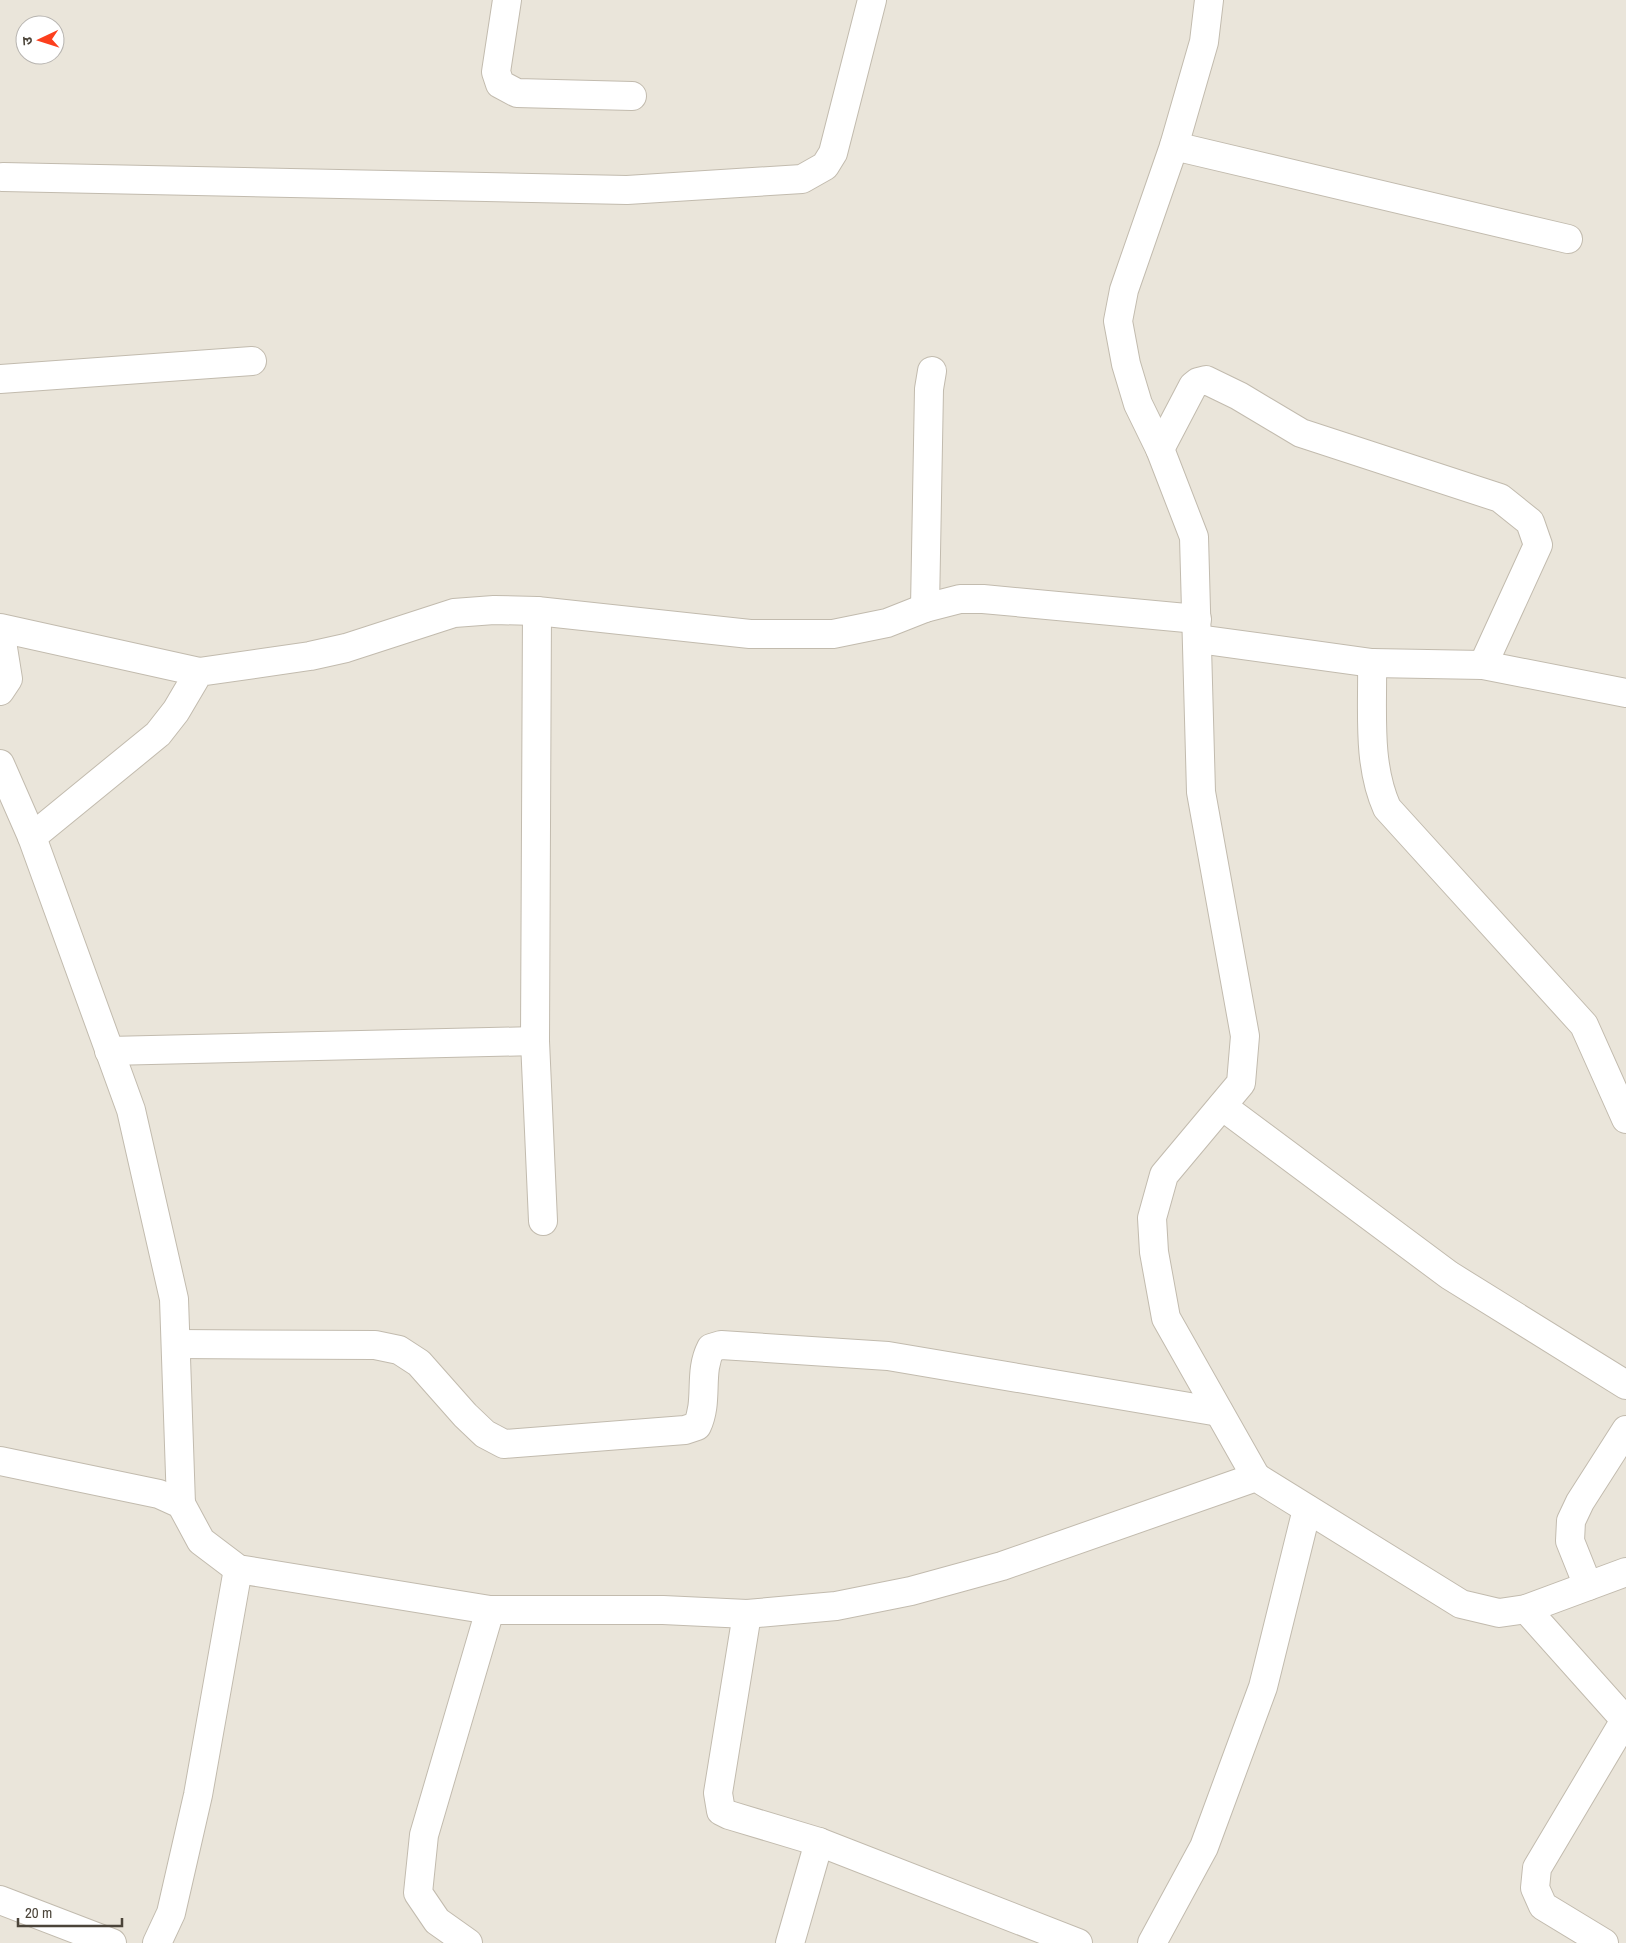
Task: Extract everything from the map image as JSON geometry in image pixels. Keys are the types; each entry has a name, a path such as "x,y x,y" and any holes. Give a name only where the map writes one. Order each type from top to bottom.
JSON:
{"street":[{"path":"507,0 496,72 500,84 517,93 632,96"},
{"path":"3,177 627,190 802,179 824,166 833,152 872,0"},
{"path":"1209,0 1204,42 1174,146 1124,290 1118,321 1126,364 1138,404 1160,448 1194,537 1201,792 1245,1036 1241,1083 1164,1175 1152,1218 1154,1252 1166,1318 1256,1477 1462,1604 1500,1613 1526,1609 1626,1572"},
{"path":"1174,146 1568,238"},
{"path":"0,379 252,361"},
{"path":"926,608 928,389 932,371"},
{"path":"1160,448 1193,386 1198,382 1206,380 1239,396 1301,433 1500,498 1530,522 1538,545 1483,665"},
{"path":"0,691 8,679 0,628 199,672 310,656 346,648 454,613 494,610 537,611 750,634 832,634 887,623 926,608 960,599 983,599 1197,629 1372,663 1483,665 1626,693"},
{"path":"537,611 535,1041 543,1221"},
{"path":"1372,663 1374,760 1379,790 1387,808 1584,1025 1626,1118"},
{"path":"32,836 158,734 176,711 199,672"},
{"path":"0,764 32,836 131,1110 174,1299 181,1504 201,1541 238,1569 490,1610 663,1610 747,1614 836,1606 911,1591 1002,1566 1256,1477"},
{"path":"109,1050 535,1041"},
{"path":"1222,1106 1449,1275 1626,1385"},
{"path":"176,1344 375,1345 399,1350 419,1363 465,1415 485,1434 504,1444 685,1430 697,1426 703,1414 705,1359 711,1348 721,1344 888,1356 1219,1412"},
{"path":"1588,1586 1570,1541 1570,1521 1580,1502 1617,1463 1626,1430"},
{"path":"0,1461 159,1494 181,1504"},
{"path":"1152,1943 1204,1846 1263,1687 1307,1509"},
{"path":"157,1943 171,1913 198,1795 238,1569"},
{"path":"1526,1609 1626,1720 1537,1868 1535,1888 1544,1906 1604,1943"},
{"path":"468,1943 437,1921 418,1893 424,1835 490,1610"},
{"path":"747,1614 718,1793 718,1805 721,1811 819,1842 1078,1943"},
{"path":"790,1943 819,1842"},
{"path":"0,1900 112,1943"}],"shaded area":[{"path":"0,0 1626,0 1626,1943 0,1943"}]}
